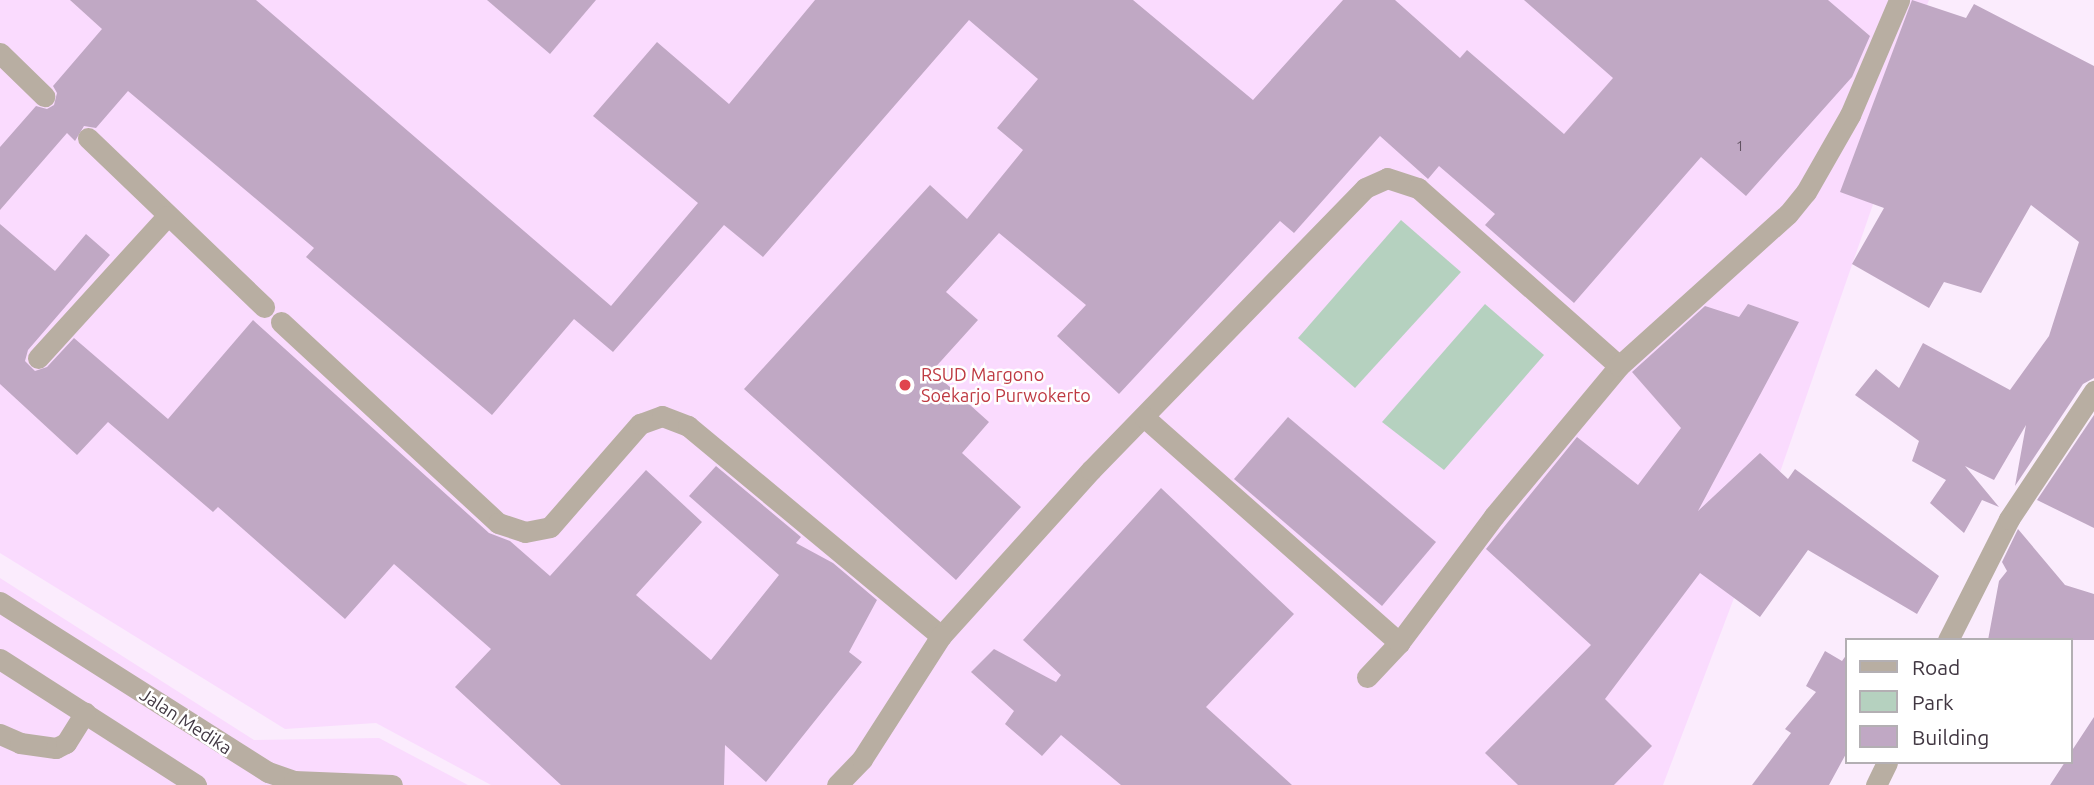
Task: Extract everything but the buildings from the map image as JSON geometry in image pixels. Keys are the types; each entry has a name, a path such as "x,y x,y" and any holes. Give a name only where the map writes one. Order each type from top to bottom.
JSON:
{"street":[{"path":"1367,677 1399,643 1494,516 1619,366 1788,214 1806,192 1850,116 1899,0"},
{"path":"0,53 44,96"},
{"path":"88,138 264,307"},
{"path":"837,785 862,759 941,636 1143,417 1365,188 1387,178 1418,188 1619,366"},
{"path":"38,358 167,216"},
{"path":"281,322 498,523 525,532 550,527 640,424 662,416 696,433 941,636"},
{"path":"1949,638 2008,519 2094,391"},
{"path":"1143,417 1399,643"},
{"name":"Jalan Medika","path":"0,601 268,772 294,781 392,785"},
{"path":"0,659 196,785"},
{"path":"0,734 20,743 56,748 66,743 85,713"},
{"path":"1876,785 1886,764"}],"shaded area":[{"name":"RSUD Margono Soekarjo Purwokerto","path":"0,0 1929,0 1907,55 1895,141 1761,527 1663,785 704,785 708,652 698,785 491,785 376,723 285,729 0,553"},
{"path":"0,578 254,740 379,738 468,785 0,785"}],"green space":[{"path":"1401,220 1461,272 1355,388 1298,338"},
{"path":"1485,304 1544,355 1444,470 1382,422"}],"place":[{"name":"RSUD Margono Soekarjo Purwokerto","path":"905,385"}]}
